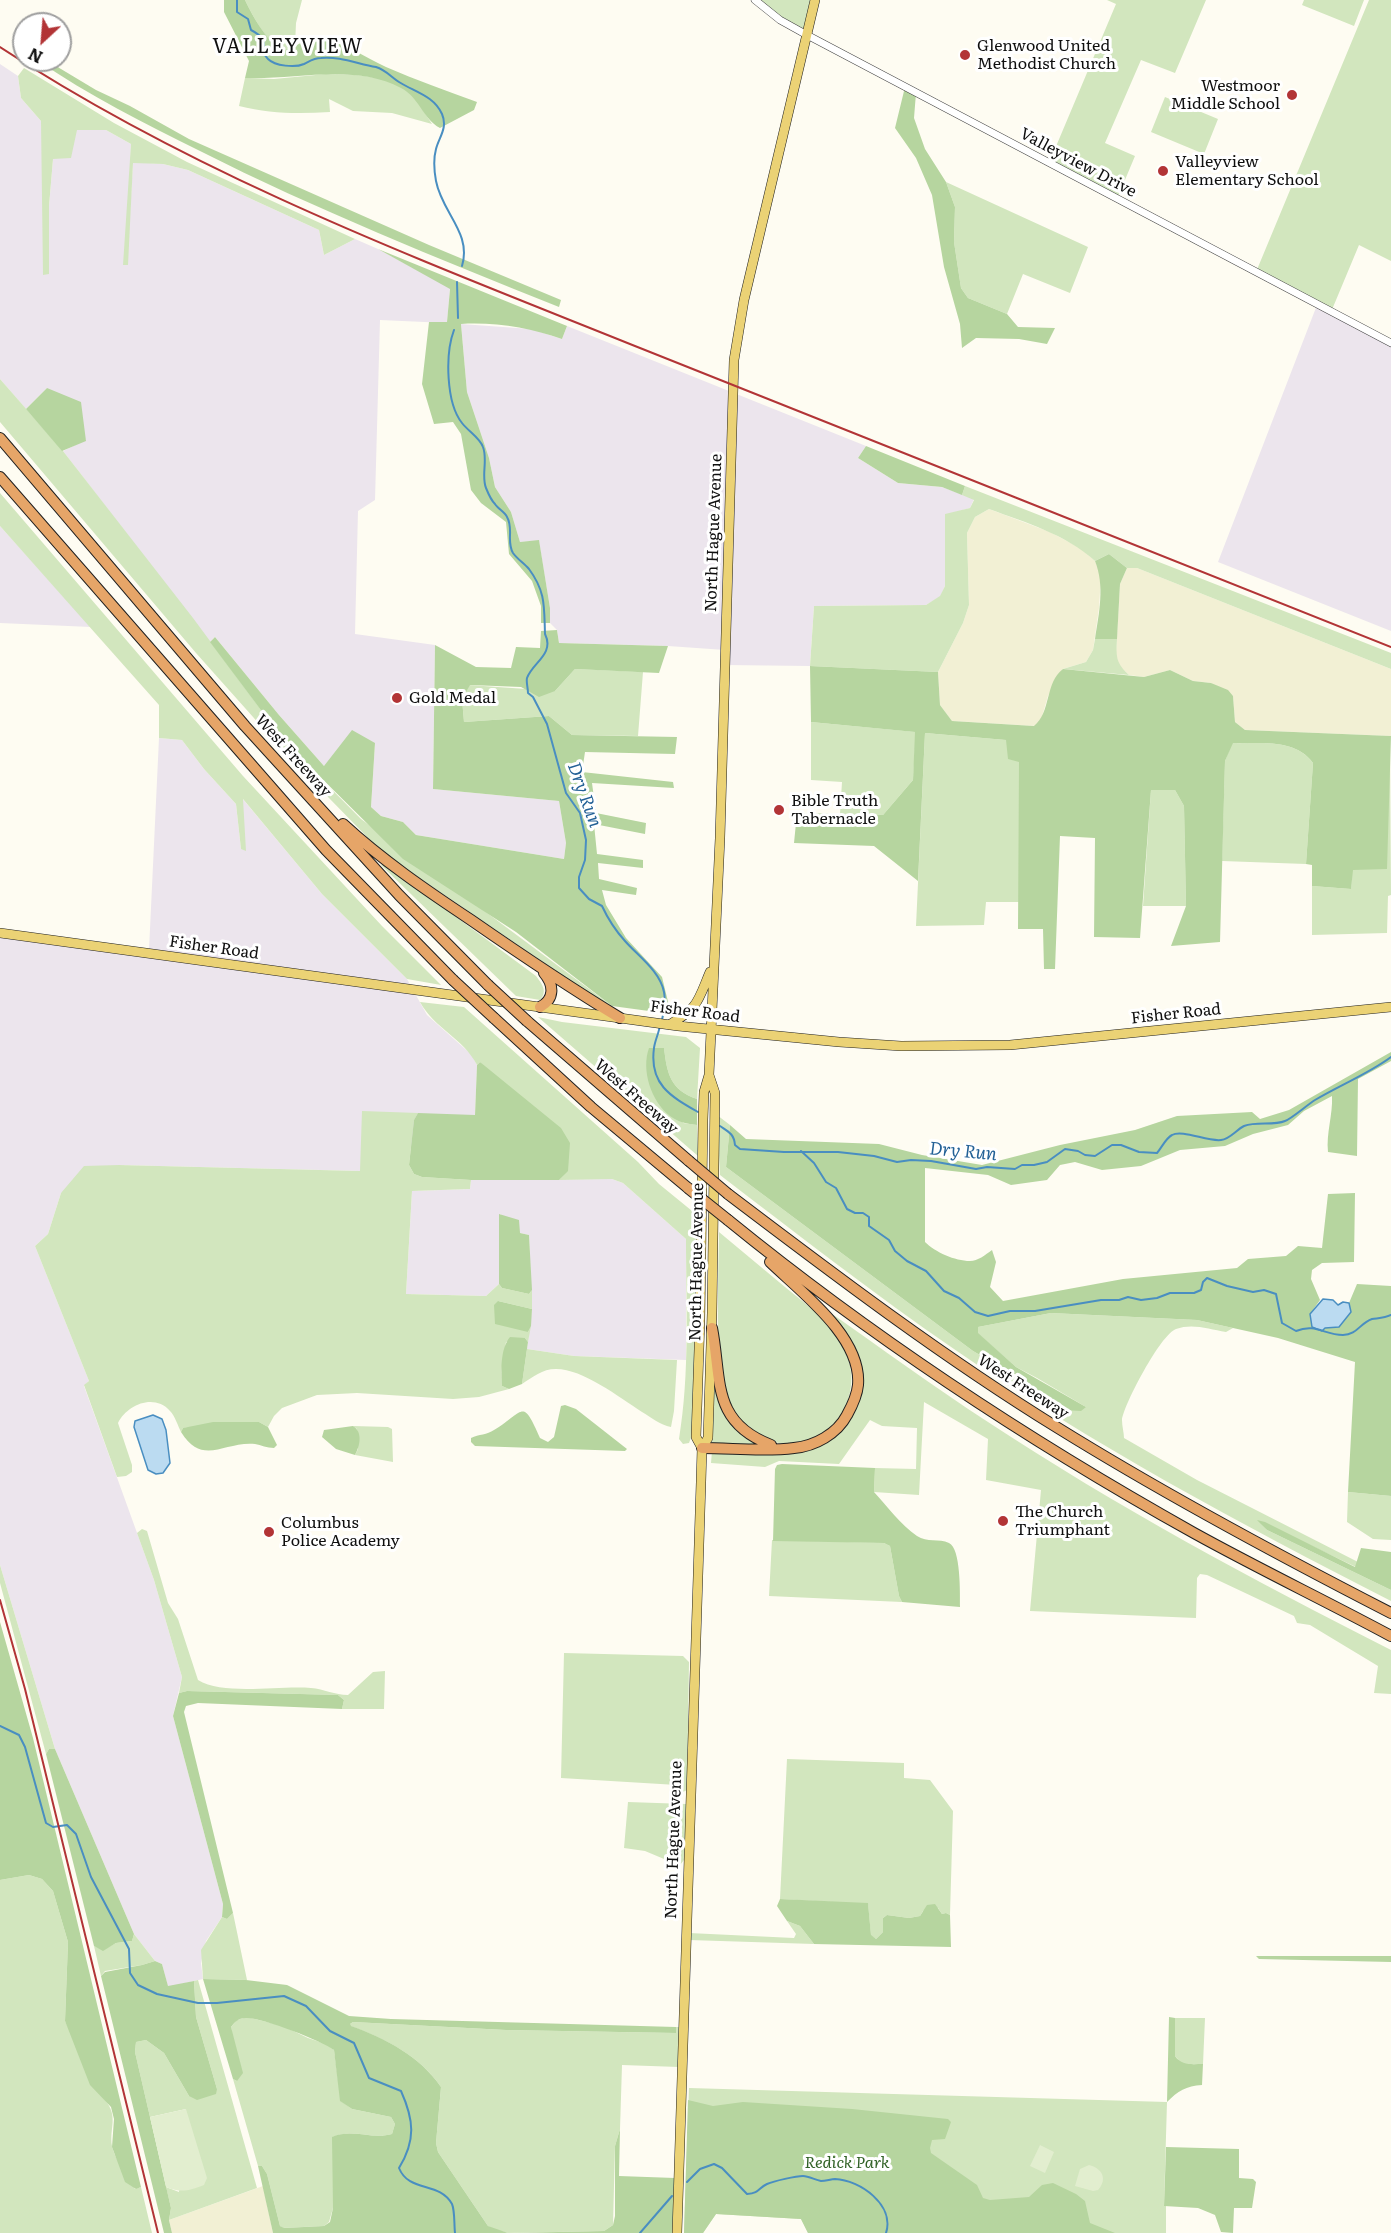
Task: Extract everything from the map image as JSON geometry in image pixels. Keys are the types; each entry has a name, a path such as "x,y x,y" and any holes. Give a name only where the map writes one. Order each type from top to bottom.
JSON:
{"highway":[{"name":"West Freeway","path":"0,438 276,760 399,895 527,1022 728,1194 880,1309 1058,1428 1211,1519 1391,1613"},
{"path":"0,470 58,541 326,850 453,980 591,1107 786,1266 888,1340 1028,1434 1211,1543 1391,1636"},
{"path":"0,477 58,541"},
{"path":"276,760 322,806 386,861 540,968 620,1018"},
{"path":"540,968 550,981 552,990 548,1002 540,1007"},
{"path":"702,1448 794,1448 816,1443 837,1429 845,1419 856,1395 858,1385 856,1366 844,1338 833,1323 769,1261 751,1238"},
{"path":"712,1328 718,1380 724,1404 736,1424 754,1438 783,1448"}],"main road":[{"name":"North Hague Avenue","path":"702,1448 696,1437 704,1092 709,1075 720,838 736,341 776,159 815,0"},
{"name":"Fisher Road","path":"0,933 653,1023 860,1044 991,1045 1103,1037 1391,1007"},
{"path":"669,1025 696,1006 713,963"},
{"name":"North Hague Avenue","path":"677,2233 702,1448 708,1438 712,1328 715,1093 709,1075"}],"street":[{"name":"Valleyview Drive","path":"755,0 780,20 807,35 1391,344"}],"shaded area":[{"path":"0,64 18,76 21,98 41,121 49,206 53,159 76,130 106,130 131,144 127,265 133,162 163,164 188,170 319,230 324,255 355,239 450,288 447,323 380,320 375,500 358,511 355,634 435,645 433,789 559,801 566,843 564,859 416,835 403,822 381,816 371,807 375,743 324,766 215,637 210,642 63,451 86,440 47,388 26,409 0,379"},
{"path":"1317,305 1391,343 1391,631 1218,562"},
{"path":"461,324 531,329 562,339 567,326 866,446 858,458 898,483 942,487 974,499 970,508 945,515 945,586 940,597 926,605 814,606 810,666 725,665 725,650 559,643 557,630 550,623 550,608 539,541 520,542 511,512 495,487 489,458 467,392"},
{"path":"989,509 1050,532 1082,549 1095,561 1101,575 1093,650 1086,662 1063,669 1048,696 1041,720 1035,726 952,721 940,705 938,672 963,623 969,605 967,533 975,517"},
{"path":"0,526 91,627 0,623"},
{"path":"1127,568 1137,568 1391,669 1391,736 1245,730 1235,722 1233,696 1211,683 1193,681 1170,670 1144,677 1129,675 1119,666 1116,653 1120,584"},
{"path":"159,738 182,740 204,769 236,804 241,849 242,798 322,894 407,979 427,1015 472,1055 477,1065 475,1115 361,1171 119,1165 61,1193 48,1234 35,1246 89,1381 84,1386 154,1580 182,1677 173,1716 223,1904 222,1917 206,1941 201,1963 203,1979 168,1987 162,1964 155,1961 134,1934 55,1749 0,1565 0,929 149,950"},
{"path":"612,1179 623,1183 686,1239 686,1360 574,1356 527,1349 532,1309 529,1235 520,1233 500,1214 499,1284 486,1296 406,1294 412,1191 470,1189 471,1180"},
{"path":"263,2186 273,2233 172,2233 169,2220"}],"green space":[{"path":"224,0 245,0 260,26 279,50 285,50 309,40 330,41 397,72 477,102 474,110 440,128 429,119 407,92 383,80 345,74 245,78 249,61 224,12"},
{"path":"245,0 302,0 296,23 295,46 289,51 279,51 260,27"},
{"path":"755,0 815,0 807,35"},
{"path":"1107,0 1206,0 1175,73 1141,60 1105,143 1135,156 1117,199 1049,163 1116,4"},
{"path":"1304,0 1364,0 1354,26 1302,5"},
{"path":"1369,0 1391,0 1391,261 1359,245 1331,312 1256,272"},
{"path":"21,72 31,72 114,123 187,162 355,239 324,255 319,230 188,170 163,164 133,163 128,265 123,265 131,144 106,130 77,130 71,158 53,159 49,206 49,274 43,275 41,121 21,98 18,76"},
{"path":"56,72 66,72 189,139 429,245 561,300 559,307 378,233 244,173 117,109"},
{"path":"326,74 372,77 394,83 413,96 432,124 392,113 353,111 329,99 330,112 284,113 239,106 245,78 274,79"},
{"path":"905,87 916,93 914,118 925,149 946,182 955,207 954,242 961,288 968,298 1007,314 1018,327 1055,328 1047,344 1019,339 976,338 962,348 960,324 944,267 932,195 916,158 895,128"},
{"path":"1165,97 1218,119 1204,154 1151,132"},
{"path":"946,182 1088,247 1070,293 1023,274 1007,314 968,298 961,288 954,242 955,207"},
{"path":"378,249 567,326 562,339 513,327 461,324 467,392 489,458 495,487 511,512 520,542 539,540 550,608 550,623 541,623 541,606 532,581 509,554 506,522 481,503 471,490 461,434 453,422 434,424 422,384 429,322 447,322 450,289"},
{"path":"0,379 63,451 193,618 284,741 361,819 612,1006 590,994 396,862 372,842 286,754 196,653 0,422"},
{"path":"47,388 81,402 86,441 62,451 26,409"},
{"path":"866,446 965,486 962,495 942,487 898,483 858,458"},
{"path":"965,486 1391,653 1391,669 1137,568 1127,568 1109,554 1095,561 1058,536 989,509 975,517 967,533 969,605 963,623 938,672 810,666 814,606 926,605 940,596 945,586 945,514 970,508 974,500 962,495"},
{"path":"0,493 243,776 382,926 441,985 407,979 322,894 243,799 246,851 241,849 236,804 204,769 182,740 159,738 159,705 0,526"},
{"path":"1109,554 1127,568 1120,584 1117,639 1095,639 1100,580 1095,561"},
{"path":"557,630 559,643 668,646 659,673 575,669 555,691 539,697 521,687 470,685 462,699 464,722 549,716 572,735 677,737 675,754 585,752 582,772 673,782 674,788 592,783 596,813 646,823 645,834 594,824 597,854 643,860 643,868 598,863 599,879 637,888 636,895 602,890 606,905 626,938 662,977 671,1014 612,1006 516,932 403,859 284,741 210,642 215,637 324,766 352,730 375,743 371,807 381,816 403,822 416,835 564,859 566,843 559,801 433,789 435,645 476,667 511,668 516,647 540,648 541,631"},
{"path":"1095,639 1117,639 1118,659 1129,675 1063,669 1086,662 1093,650"},
{"path":"810,666 938,672 940,705 952,721 1034,726 1043,713 1053,682 1063,669 1144,677 1170,670 1193,681 1211,683 1228,690 1233,696 1235,722 1245,730 1391,736 1387,869 1353,870 1351,889 1312,886 1312,865 1306,864 1313,763 1297,749 1287,746 1233,743 1225,761 1220,942 1171,946 1186,906 1184,806 1175,790 1151,790 1140,938 1094,937 1095,838 1060,836 1055,969 1044,969 1043,929 1018,929 1019,762 1008,759 1006,740 925,733 918,881 874,846 794,843 797,813 883,815 913,780 915,732 811,722"},
{"path":"575,669 643,672 638,736 572,735 549,716 464,722 462,699 469,685 555,691"},
{"path":"811,722 916,732 913,780 883,815 840,814 842,782 811,780"},
{"path":"925,733 1006,740 1019,761 1019,902 986,902 984,925 916,926"},
{"path":"1232,743 1287,746 1297,749 1313,763 1306,864 1222,861 1225,761"},
{"path":"1390,752 1391,895 1388,896 1387,933 1312,935 1312,886 1351,889 1352,870"},
{"path":"1151,790 1175,790 1184,806 1186,906 1143,906"},
{"path":"383,863 536,976 544,991 540,1000 516,996 381,865"},
{"path":"420,1002 464,1007 638,1162 659,1184 697,1215 693,1432 689,1443 683,1444 679,1439 686,1364 686,1239 623,1183 612,1179 559,1180 568,1170 480,1062 477,1065 465,1048 433,1019"},
{"path":"538,1017 686,1037 700,1048 697,1099 675,1086 669,1073 664,1048 649,1048 683,1123 697,1125 698,1156"},
{"path":"649,1048 664,1048 669,1073 675,1086 697,1099 697,1125 673,1118 663,1110 653,1094 646,1066"},
{"path":"1391,1052 1391,1061 1358,1079 1357,1156 1328,1152 1332,1096 1304,1111 1288,1125 1253,1134 1225,1146 1180,1150 1141,1166 1102,1170 1075,1162 1060,1165 1047,1180 1011,1185 988,1175 925,1168 925,1242 946,1255 964,1261 976,1260 992,1250 996,1262 990,1287 1003,1301 1123,1279 1237,1268 1248,1259 1286,1256 1298,1246 1322,1248 1328,1194 1355,1193 1354,1262 1322,1263 1312,1270 1311,1279 1320,1300 1310,1314 1325,1328 1339,1327 1351,1312 1349,1303 1357,1284 1391,1286 1391,1496 1348,1492 1355,1362 1278,1338 1197,1320 1051,1313 978,1327 978,1333 1016,1367 1086,1407 1081,1411 1063,1410 1046,1401 1028,1383 973,1351 726,1167 730,1125 746,1139 879,1144 922,1155 982,1165 1060,1145 1135,1130 1177,1116 1252,1112 1260,1119 1289,1110"},
{"path":"480,1062 561,1128 570,1143 568,1171 559,1180 471,1180 422,1177 414,1174 409,1165 414,1120 418,1113 475,1115 477,1065"},
{"path":"362,1111 418,1113 414,1120 409,1165 414,1174 422,1177 471,1180 470,1189 412,1191 406,1294 486,1296 499,1284 502,1288 529,1294 532,1290 532,1309 498,1301 528,1332 531,1326 528,1342 525,1338 506,1342 501,1372 502,1386 509,1389 479,1397 453,1399 357,1393 317,1395 282,1408 268,1427 259,1422 183,1428 181,1432 172,1413 164,1406 149,1402 128,1411 118,1423 132,1465 132,1472 126,1476 117,1477 84,1385 89,1381 35,1246 48,1234 61,1193 84,1166 360,1171"},
{"path":"717,1115 730,1125 726,1167 973,1351 1028,1383 1046,1401 1086,1407 1016,1367 977,1333 978,1327 1051,1313 1197,1320 1233,1328 1226,1332 1201,1327 1182,1327 1169,1334 1144,1370 1129,1400 1122,1420 1124,1438 1197,1480 1358,1562 1356,1567 1259,1521 1267,1530 1391,1590 1391,1601 1223,1513 1113,1451 1006,1384 895,1307 720,1175"},
{"path":"499,1214 519,1220 520,1233 529,1235 532,1290 529,1294 502,1288 499,1284"},
{"path":"719,1232 816,1313 831,1328 842,1345 849,1361 850,1393 837,1421 811,1439 789,1444 777,1443 744,1425 730,1408 721,1374 719,1350"},
{"path":"498,1301 532,1309 531,1326 528,1332 495,1324 494,1305"},
{"path":"828,1311 968,1409 1086,1484 1237,1570 1391,1650 1391,1694 1374,1693 1378,1666 1310,1625 1297,1623 1294,1616 1207,1575 1200,1574 1197,1578 1196,1618 1030,1611 1041,1490 986,1480 988,1439 924,1402 919,1495 874,1492 875,1468 916,1469 917,1428 882,1426 870,1420 839,1464 779,1461 765,1467 711,1463 712,1451 790,1453 832,1438 861,1377"},
{"path":"510,1337 525,1338 528,1342 522,1384 509,1389 502,1386 501,1368 504,1348"},
{"path":"527,1349 574,1356 677,1360 671,1427 656,1421 600,1385 567,1370 546,1370 522,1384"},
{"path":"714,1387 717,1387 738,1432 755,1446 712,1445"},
{"path":"561,1406 576,1409 627,1449 625,1451 475,1446 471,1442 471,1438 491,1432 517,1413 526,1412 540,1438 548,1442 554,1437"},
{"path":"213,1422 259,1422 268,1427 277,1445 269,1448 244,1444 206,1450 197,1448 181,1432 183,1428"},
{"path":"353,1426 392,1429 393,1462 355,1455 358,1449 357,1429"},
{"path":"353,1426 360,1439 355,1455 336,1449 322,1437 324,1430"},
{"path":"777,1465 875,1468 874,1492 900,1521 921,1538 949,1543 953,1547 958,1562 960,1607 902,1602 890,1546 884,1543 773,1541 775,1469"},
{"path":"1348,1492 1391,1496 1391,1540 1373,1539 1347,1522"},
{"path":"1257,1520 1355,1567 1361,1548 1391,1552 1391,1590 1267,1530"},
{"path":"142,1529 147,1531 168,1603 178,1619 198,1680 222,1688 298,1687 348,1695 373,1672 385,1671 384,1709 342,1709 344,1700 338,1695 187,1691 179,1693 182,1677 154,1580 137,1533"},
{"path":"772,1540 884,1543 890,1546 902,1602 769,1596"},
{"path":"0,1565 55,1749 49,1749 46,1754 0,1583"},
{"path":"0,1622 33,1738 141,2187 136,2189 125,2182 112,2147 114,2119 111,2107 90,2085 65,2021 68,1942 53,1891 42,1879 29,1875 0,1880"},
{"path":"564,1653 683,1656 689,1662 687,1790 683,1792 677,1785 561,1778"},
{"path":"187,1691 338,1695 344,1700 342,1709 198,1703 186,1706 184,1712 233,1913 227,1919 222,1917 223,1904 173,1716 179,1693"},
{"path":"49,1749 55,1749 134,1934 132,1941 116,1943 103,1951 94,1946 46,1754"},
{"path":"787,1759 904,1763 904,1778 930,1780 953,1811 950,1915 942,1914 938,1908 923,1911 920,1916 909,1918 887,1915 883,1918 883,1932 876,1939 871,1936 868,1904 780,1899"},
{"path":"628,1802 686,1804 684,1860 680,1865 645,1851 624,1848"},
{"path":"29,1875 42,1879 53,1891 68,1942 65,2021 112,2112 113,2151 135,2189 141,2187 152,2233 0,2233 0,1880"},
{"path":"780,1899 868,1903 871,1935 876,1939 883,1932 883,1918 887,1915 909,1918 920,1916 927,1905 935,1904 942,1914 950,1915 951,1947 814,1944 800,1926 787,1921 777,1906"},
{"path":"233,1913 247,1980 203,1979 201,1950 222,1917 227,1919"},
{"path":"787,1921 800,1926 814,1944 689,1940 689,1933 794,1938 796,1934"},
{"path":"134,1934 155,1961 105,1971 101,1976 94,1946 103,1950 116,1943 132,1941"},
{"path":"1256,1956 1391,1956 1391,1962 1259,1959"},
{"path":"155,1961 162,1964 168,1986 194,1981 196,2017 217,2089 216,2094 197,2100 189,2096 164,2053 146,2040 136,2042 135,2052 171,2208 169,2220 172,2233 164,2233 101,1976 105,1972"},
{"path":"203,1979 246,1980 287,1985 349,2016 676,2027 676,2033 506,2030 353,2022 351,2026 389,2042 412,2057 441,2087 436,2143 438,2152 488,2226 508,2233 273,2233 258,2166 262,2166 267,2174 280,2226 284,2228 324,2226 330,2222 333,2208 332,2137 347,2134 377,2136 392,2134 395,2124 391,2117 352,2109 340,2101 334,2050 305,2036 264,2021 243,2018 231,2027 243,2073 237,2081 233,2079"},
{"path":"198,1980 257,2188 169,2220 171,2208 166,2187 179,2192 186,2109 150,2117 135,2052 136,2042 146,2040 164,2053 189,2096 217,2089 196,2017 194,1981"},
{"path":"247,2017 283,2026 326,2044 334,2050 341,2101 352,2109 391,2117 395,2124 392,2134 377,2136 347,2134 333,2137 333,2208 329,2222 324,2226 283,2228 280,2226 267,2174 262,2166 258,2166 233,2079 237,2081 231,2027 237,2020"},
{"path":"1169,2017 1175,2018 1175,2056 1184,2063 1203,2064 1202,2085 1183,2090 1167,2102"},
{"path":"1175,2018 1205,2018 1203,2064 1182,2064 1175,2056"},
{"path":"353,2022 506,2030 675,2033 676,2027 680,2027 679,2067 622,2065 620,2129 615,2146 613,2225 604,2231 508,2233 488,2226 438,2152 436,2143 441,2087 412,2057 389,2042 350,2026"},
{"name":"Redick Park","path":"689,2088 1167,2102 1164,2205 1166,2206 1166,2233 808,2233 801,2219 716,2214 703,2233 684,2233"},
{"path":"688,2100 713,2106 743,2102 852,2109 948,2119 951,2122 945,2139 932,2140 931,2153 977,2185 983,2198 990,2200 1029,2197 1042,2185 1053,2183 1085,2201 1090,2223 1115,2233 808,2233 801,2219 716,2214 703,2233 684,2233"},
{"path":"186,2109 207,2178 204,2185 181,2191 166,2187 150,2117"},
{"path":"620,2129 619,2176 675,2178 673,2233 512,2233 604,2231 613,2225 615,2146"},
{"path":"1040,2145 1054,2152 1045,2173 1030,2166"},
{"path":"1166,2147 1239,2149 1239,2178 1253,2179 1256,2182 1252,2208 1234,2208 1233,2233 1221,2232 1215,2215 1198,2208 1164,2206"},
{"path":"1089,2165 1094,2166 1102,2174 1103,2182 1098,2190 1093,2191 1075,2186 1080,2169"}],"water":[{"path":"1323,1299 1333,1300 1338,1305 1343,1302 1349,1303 1351,1312 1339,1327 1325,1328 1322,1331 1312,1327 1310,1314"},
{"path":"153,1415 162,1419 166,1430 170,1463 163,1473 156,1474 148,1470 134,1427 135,1421"}],"waterway":[{"name":"Dry Run","path":"237,0 237,12 248,19 251,30 262,38 265,55 271,61 280,65 296,66 316,59 328,58 376,67 424,95 439,108 444,124 435,153 435,177 439,192 460,233 464,254 462,266"},
{"name":"Dry Run","path":"457,282 458,318"},
{"name":"Dry Run","path":"454,330 448,365 453,403 462,423 483,447 486,488 492,501 507,517 510,526 511,548 535,577 543,600 547,647 527,678 528,693 533,697 547,724 566,793 580,813 586,840 585,860 579,877 579,888 589,899 602,906 618,933 658,977 665,996 662,1020"},
{"name":"Dry Run","path":"660,1025 653,1060 658,1080 670,1094 698,1112"},
{"name":"Dry Run","path":"720,1126 734,1138 735,1145 740,1149 838,1152 874,1156 897,1162 931,1161 976,1169 987,1167 1015,1169 1022,1165 1047,1162 1065,1149 1095,1156 1112,1145 1121,1145 1139,1152 1157,1153 1172,1135 1188,1134 1216,1140 1224,1139 1244,1126 1288,1120 1315,1100 1391,1057"},
{"path":"801,1151 814,1163 826,1182 836,1188 847,1209 869,1217 869,1226 889,1240 895,1251 907,1261 926,1271 944,1291 959,1298 975,1312 988,1316 1010,1311 1035,1311 1101,1300 1119,1300 1128,1297 1141,1300 1157,1298 1170,1293 1194,1293 1201,1290 1207,1278 1227,1286 1253,1292 1264,1290 1276,1294 1282,1323 1296,1331 1309,1328 1343,1335 1355,1331 1372,1319 1391,1315"},
{"path":"0,1726 19,1735 25,1747 46,1823 53,1827 67,1825 76,1834 91,1877 129,1949 130,1973 138,1985 157,1994 198,2003 284,1996 306,2006 330,2031 354,2043 369,2078 401,2091 409,2111 411,2139 399,2168 410,2181 440,2192 446,2197 453,2207 455,2233"},
{"path":"687,2182 700,2169 714,2164 722,2168 747,2194 754,2193 770,2183 800,2176 821,2181 845,2180 864,2189 880,2204 885,2213 886,2233"},
{"path":"640,2233 672,2196"}],"railway":[{"path":"0,47 75,94 153,136 232,176 393,248 1391,647"},
{"path":"0,1600 25,1689 158,2233"}],"place":[{"name":"Glenwood United Methodist Church","path":"965,55"},
{"name":"Westmoor Middle School","path":"1292,95"},
{"name":"Valleyview Elementary School","path":"1163,171"},
{"name":"Gold Medal","path":"397,698"},
{"name":"Bible Truth Tabernacle","path":"779,810"},
{"name":"The Church Triumphant","path":"1003,1521"},
{"name":"Columbus Police Academy","path":"269,1532"}],"district":[{"name":"VALLEYVIEW","path":"288,47"}]}
